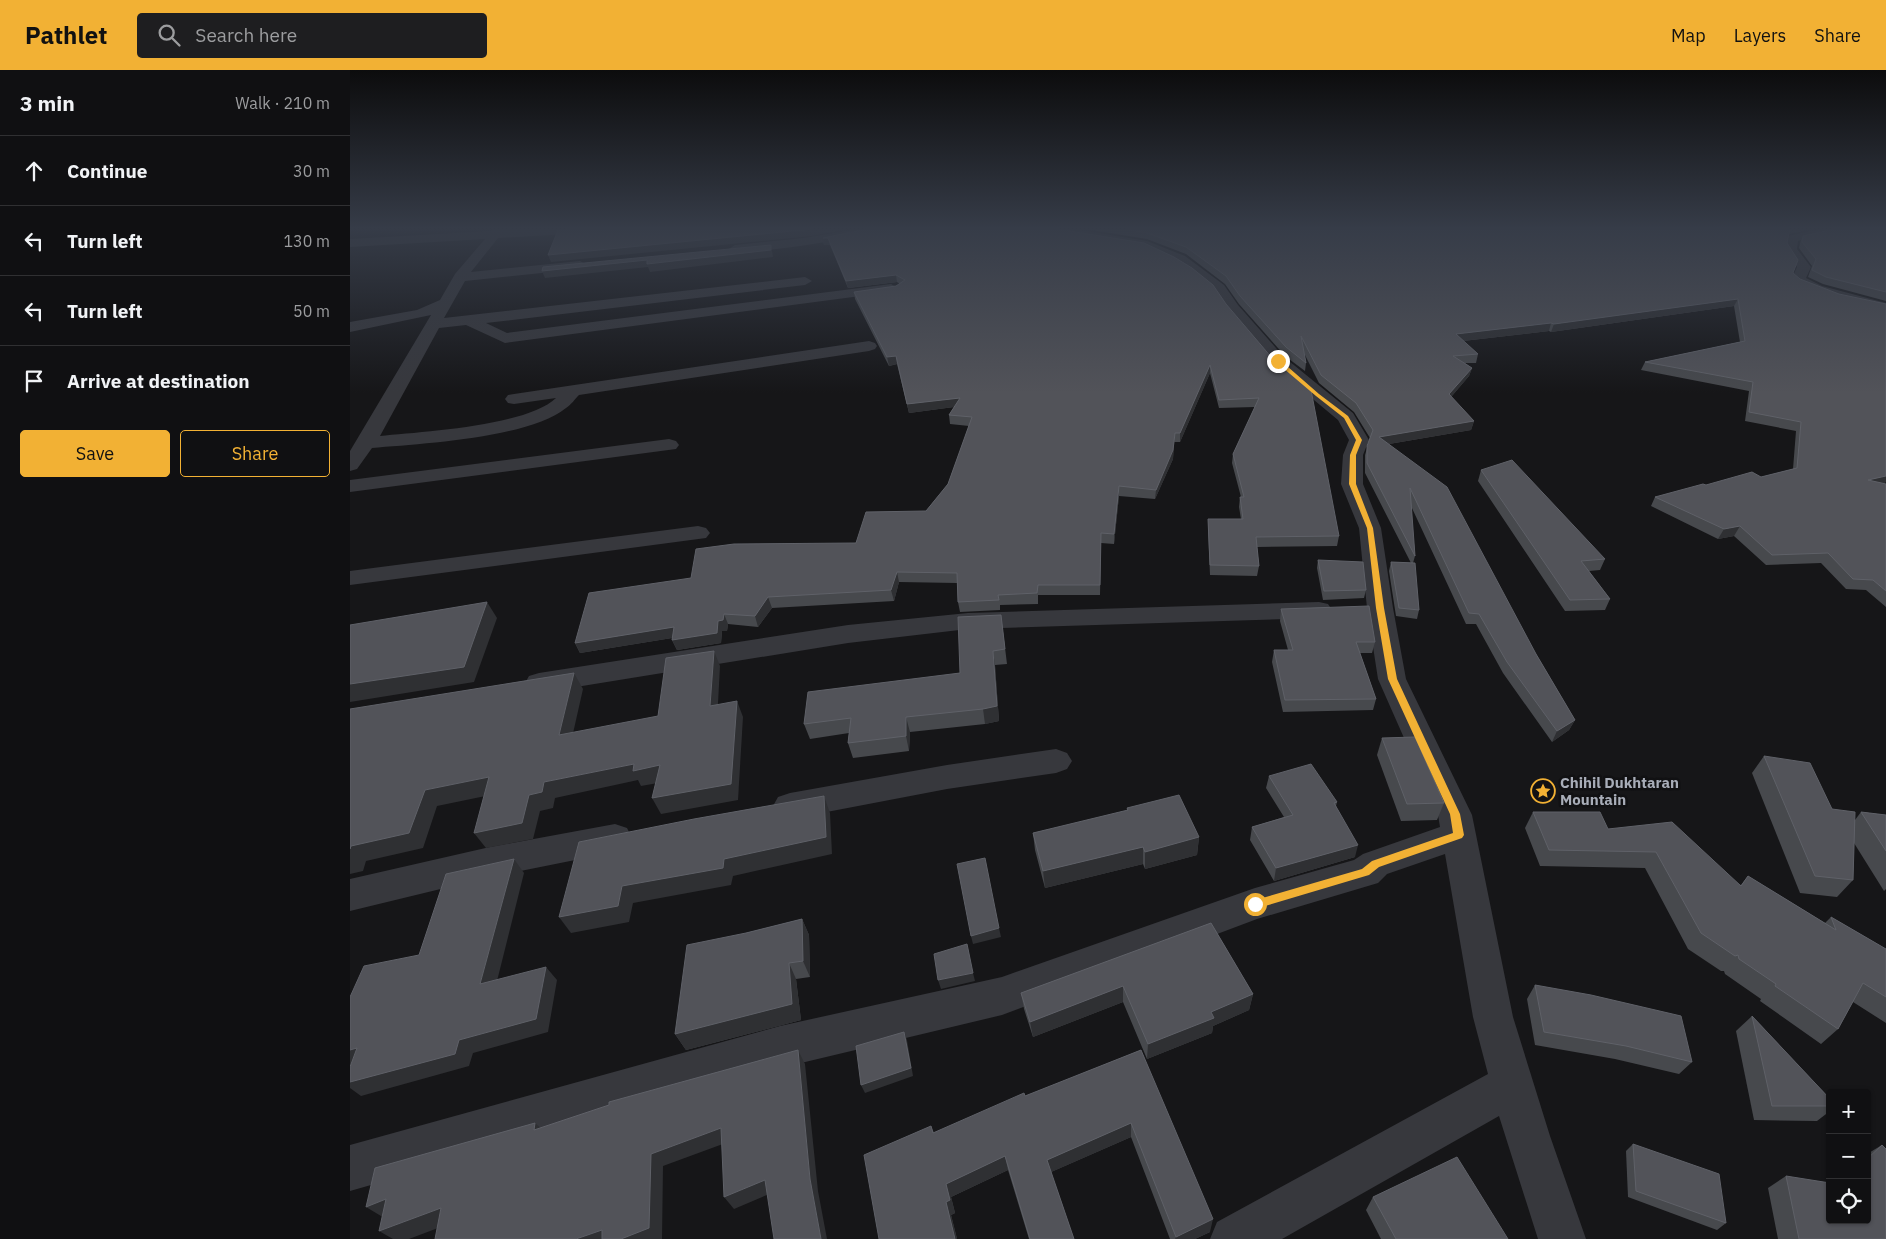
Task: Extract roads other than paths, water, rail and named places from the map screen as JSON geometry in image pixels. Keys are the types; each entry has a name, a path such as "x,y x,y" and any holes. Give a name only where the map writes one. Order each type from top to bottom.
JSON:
{"street":[{"path":"350,465 366,443 456,284"},
{"path":"434,324 777,284"},
{"path":"1213,284 1219,288 1232,308 1278,361 1346,417 1359,440 1353,455 1352,484 1370,528 1360,609 1455,814 1493,1017 1512,1085 1562,1239"},
{"path":"1807,284 1825,291 1886,308"},
{"path":"468,320 505,338 897,288"},
{"path":"350,326 421,314 445,303"},
{"path":"514,399 869,346"},
{"path":"366,443 464,433 506,425 549,412 569,397 574,390"},
{"path":"350,486 669,445"},
{"path":"350,578 698,533"},
{"path":"519,686 848,634 968,621 1360,609"},
{"path":"765,810 948,777 1056,761"},
{"path":"350,894 490,862 641,833"},
{"path":"350,1168 780,1048 1002,996 1255,904 1365,872 1375,864 1459,835"},
{"path":"1234,1239 1512,1085"}],"place":[{"name":"Chihil Dukhtaran Mountain","path":"1543,791"}]}
